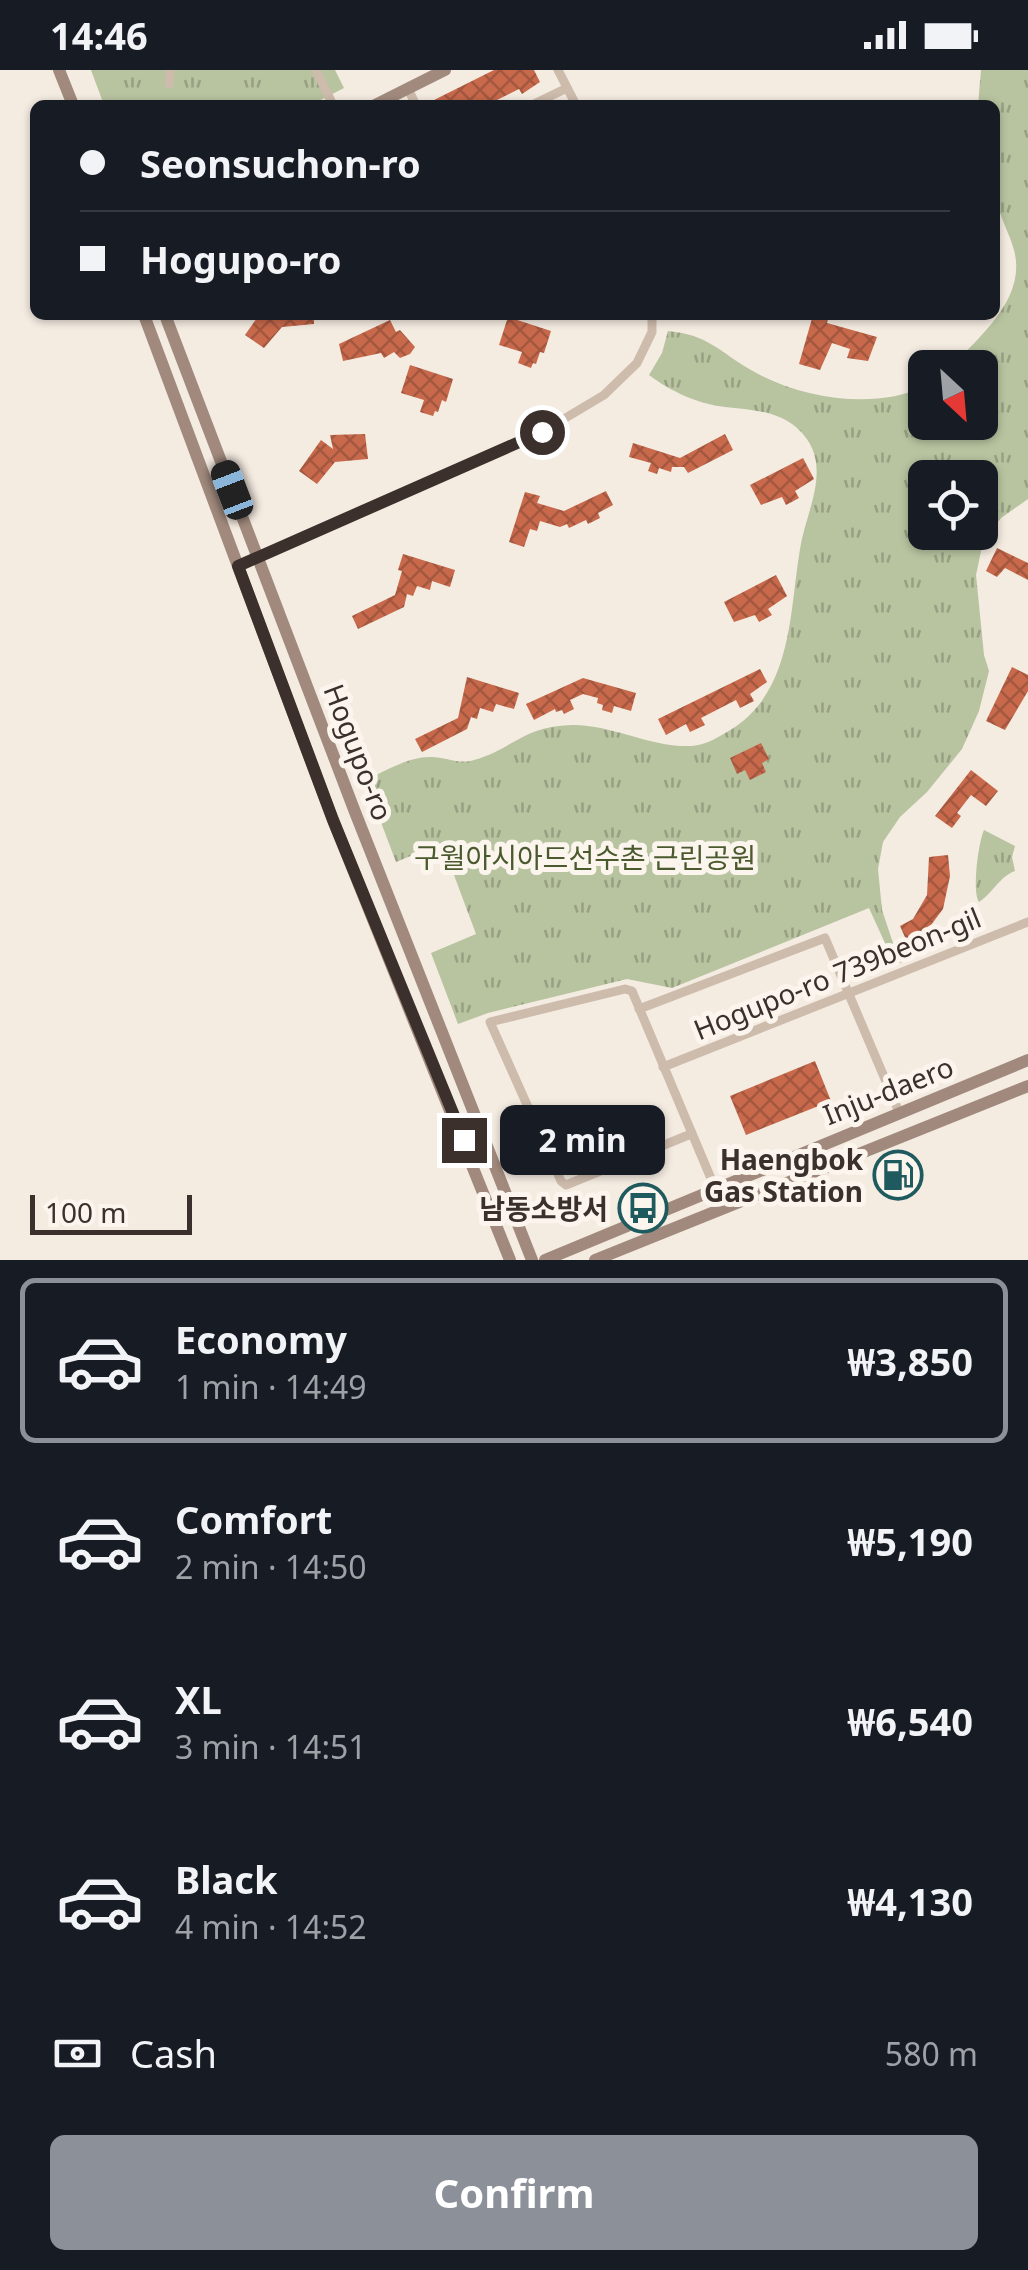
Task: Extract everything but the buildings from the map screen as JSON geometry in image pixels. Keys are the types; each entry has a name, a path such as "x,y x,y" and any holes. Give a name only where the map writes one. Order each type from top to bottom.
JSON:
{"main road":[{"path":"59,70 71,100"},
{"path":"384,100 444,70"},
{"name":"Hogupo-ro","path":"146,320 333,820 510,1260"},
{"name":"Hogupo-ro","path":"167,320 532,1260"},
{"name":"Inju-daero","path":"545,1260 1028,1060"},
{"name":"Inju-daero","path":"595,1260 1028,1086"}],"street":[{"path":"169,84 170,70"},
{"path":"316,70 330,100"},
{"path":"558,70 573,100"},
{"path":"408,88 414,100"},
{"path":"542,100 567,88"},
{"path":"238,566 542,432 604,395 636,363 652,332 652,320"},
{"name":"Hogupo-ro 739beon-gil","path":"663,1067 1028,922"},
{"path":"639,1008 826,938 899,1112"},
{"path":"691,1134 566,1185 560,1181 490,1022 625,989 632,992 716,1188"}],"green space":[{"path":"91,70 335,70 344,88 321,100 102,100"},
{"name":"구월아시아드선수촌 근린공원","path":"981,70 1028,70 1028,499 998,522 998,460 908,460 908,550 981,550 976,575 989,671 979,711 962,749 927,792 900,817 883,842 878,869 882,910 897,955 907,960 895,965 869,908 672,988 627,979 458,1024 431,953 476,934 442,843 396,862 365,780 421,758 474,760 556,726 588,726 677,746 702,744 749,716 765,697 784,651 800,549 815,487 815,456 797,428 781,418 695,400 649,375 662,353 668,331 704,340 770,380 814,394 860,399 908,393 908,440 998,440 998,350 967,350 994,320 1000,320 1016,268 1014,250 1000,214 1000,100 978,100"},
{"path":"984,830 1015,846 1015,871 979,902 977,868"}],"place":[{"name":"Haengbok Gas Station","path":"898,1175"},
{"name":"남동소방서","path":"643,1208"}],"route":[{"path":"464,1140 333,820 238,566 542,432"}]}
